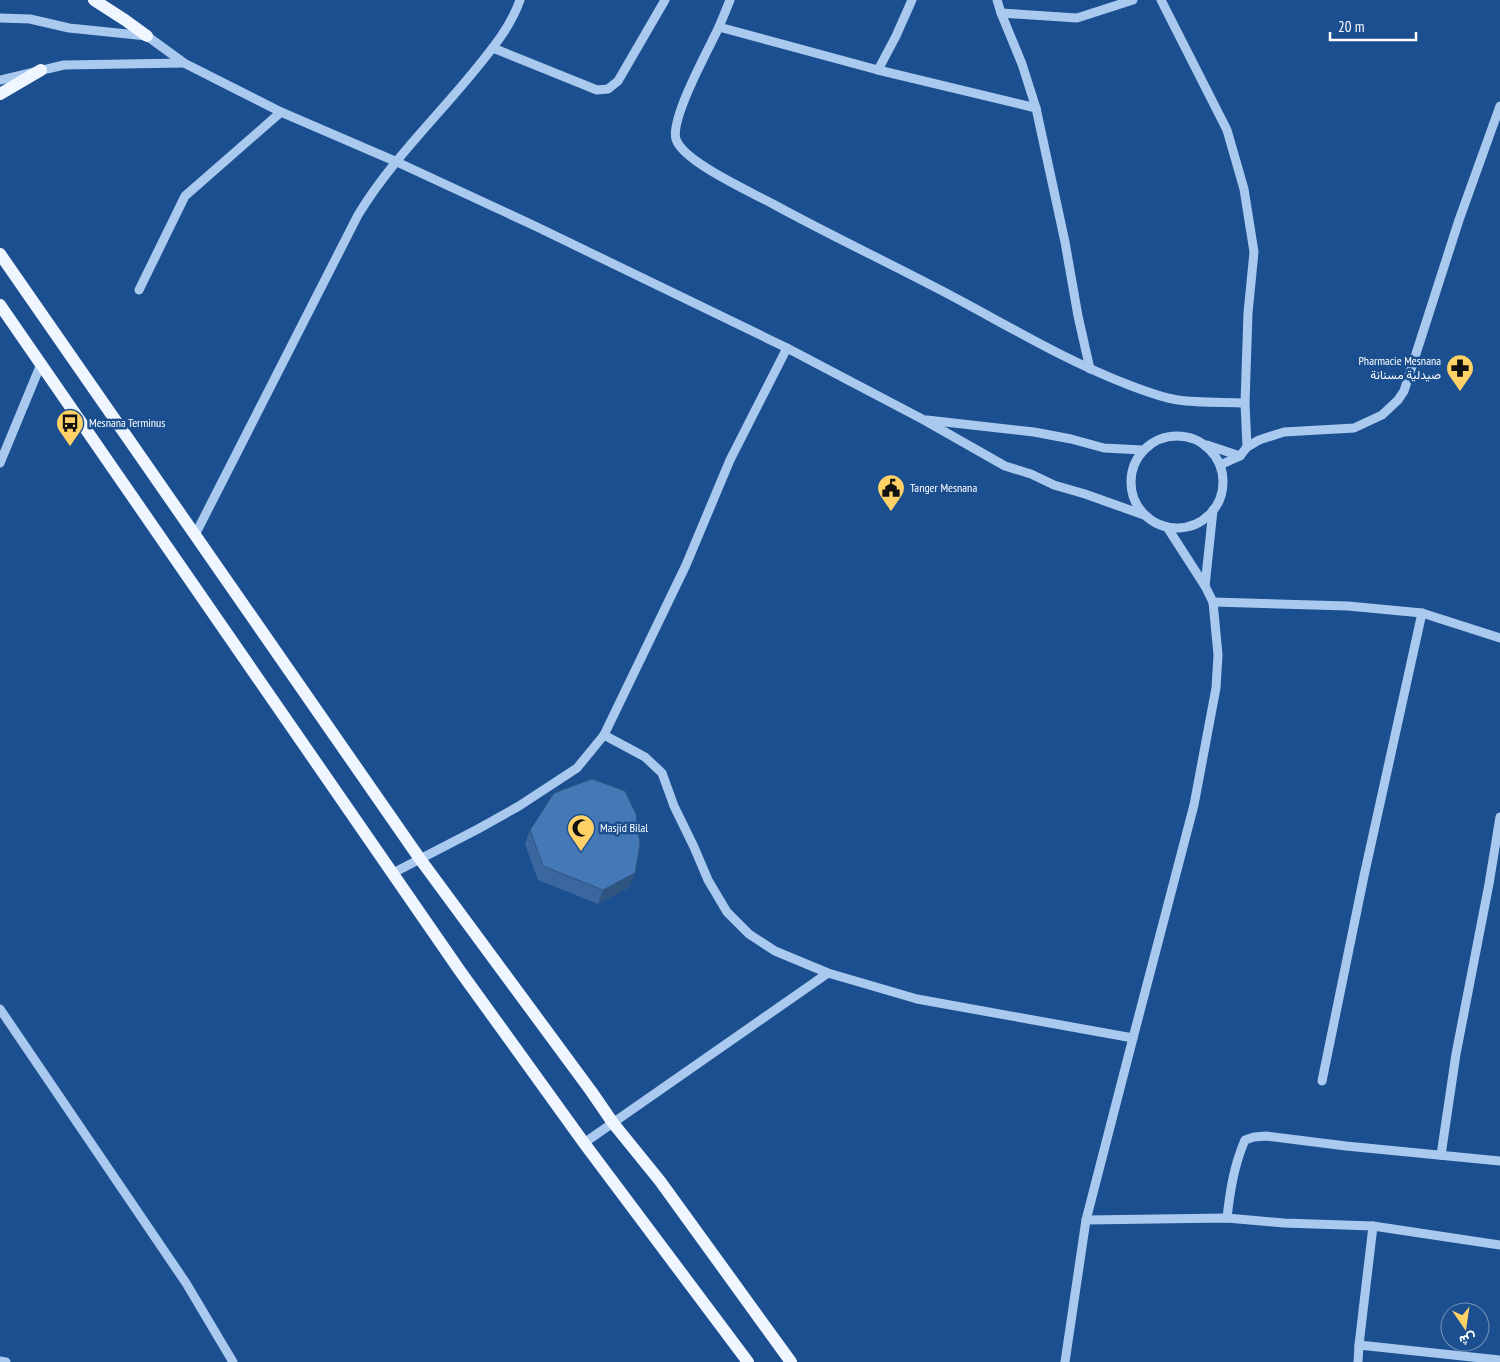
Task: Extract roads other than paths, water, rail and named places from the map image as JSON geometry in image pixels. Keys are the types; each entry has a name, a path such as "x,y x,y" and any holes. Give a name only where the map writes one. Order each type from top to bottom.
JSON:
{"main road":[{"path":"94,0 126,20 146,36"},
{"path":"0,94 41,70"},
{"path":"0,254 420,859 592,1091 613,1123 660,1181 791,1362"},
{"path":"0,304 460,971 584,1143 748,1362"}],"street":[{"path":"195,535 358,215 382,178 458,92 493,48 515,15 520,0"},
{"path":"493,48 597,90 608,89 618,81 665,0"},
{"path":"730,0 689,90 675,130 676,140 686,154 700,164 785,210 1090,370 1177,400 1245,403"},
{"path":"878,70 912,0"},
{"path":"997,0 1022,64 1036,108 1090,370"},
{"path":"1001,13 1077,18 1133,0"},
{"path":"1161,0 1227,130 1244,188 1254,252 1248,313 1245,403 1247,447"},
{"path":"0,18 30,19 69,28 146,36 184,63 281,112 397,162 787,348 924,420 1005,466 1031,474 1054,485 1144,515"},
{"path":"719,27 878,70 1036,108"},
{"path":"0,80 64,65 184,63"},
{"path":"1220,465 1240,456 1247,447 1259,440 1284,432 1354,428 1382,414 1398,400 1404,391 1459,220 1500,106"},
{"path":"138,290 185,196 281,112"},
{"path":"392,873 478,829 577,768 604,735 686,565 730,460 787,348"},
{"path":"0,462 41,364"},
{"path":"924,420 1034,432 1104,448 1142,450"},
{"path":"1203,444 1213,453 1220,465 1223,476 1219,500 1213,510 1204,519 1180,528 1167,527 1155,523 1144,515 1136,505 1130,478 1134,463 1142,450 1152,442 1165,437 1191,438 1240,456"},
{"path":"1205,586 1213,510"},
{"path":"1065,1362 1086,1220 1194,805 1216,688 1218,655 1213,602 1205,586 1167,527"},
{"path":"1213,602 1348,606 1422,613 1500,638"},
{"path":"1322,1081 1364,876 1422,613"},
{"path":"604,735 645,757 662,773 674,806 708,880 728,912 749,934 775,951 828,972 916,999 1132,1038"},
{"path":"1441,1155 1456,1054 1500,817"},
{"path":"584,1143 828,972"},
{"path":"0,1009 186,1282 233,1362"},
{"path":"1227,1218 1233,1173 1240,1151 1245,1140 1254,1136 1500,1161"},
{"path":"1086,1220 1227,1218 1284,1223 1373,1226 1500,1244"},
{"path":"1358,1362 1358,1345 1373,1226"},
{"path":"1358,1345 1500,1360"},
{"path":"0,1361 6,1362"}],"place":[{"name":"Pharmacie Mesnana صيدلية مسنانة","path":"1460,392"},
{"name":"Mesnana Terminus","path":"70,447"},
{"name":"Tanger Mesnana","path":"891,512"},
{"name":"Masjid Bilal","path":"581,852"}]}
